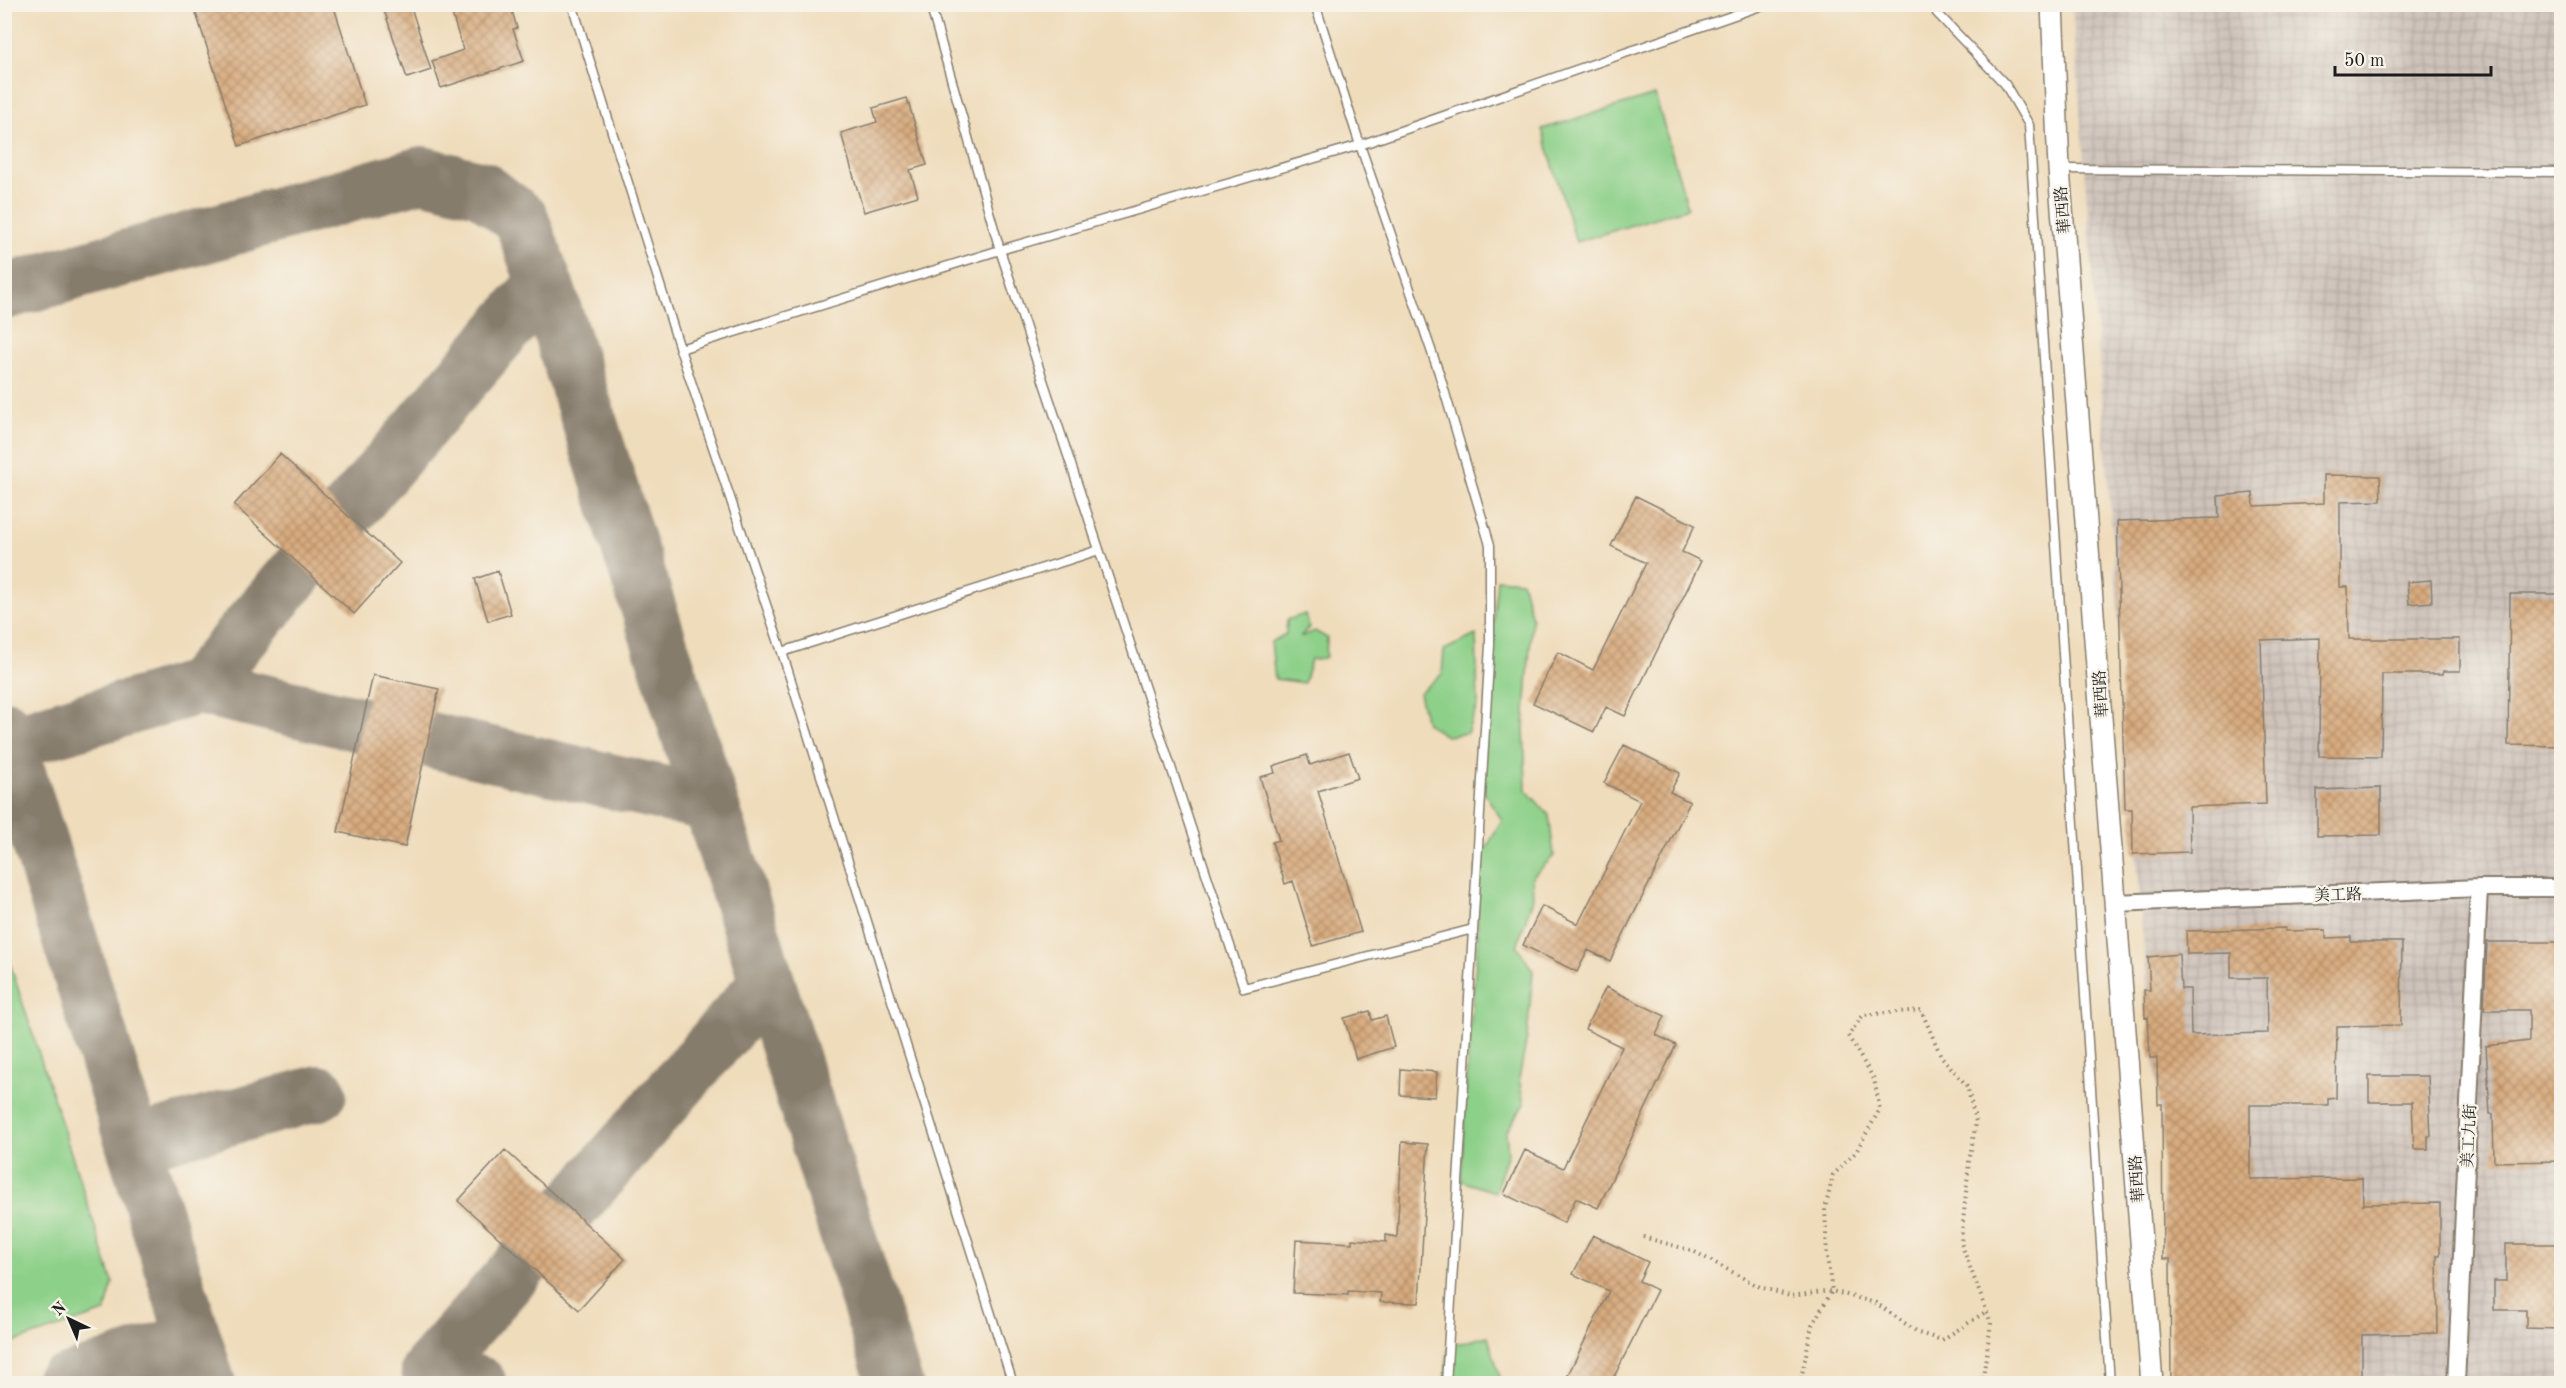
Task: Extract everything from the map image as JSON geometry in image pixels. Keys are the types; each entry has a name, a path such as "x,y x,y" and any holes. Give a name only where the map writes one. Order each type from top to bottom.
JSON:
{"street":[{"name":"華西路","path":"2052,4 2059,169 2152,1383"},
{"name":"美工路","path":"2115,903 2480,888 2562,888"},
{"name":"美工九街","path":"2456,1383 2480,888"}],"lane":[{"path":"572,4 680,349 782,652 1013,1383"},
{"path":"930,4 1000,250 1244,988 1473,929"},
{"path":"1315,4 1360,145 1439,373 1490,545 1490,645 1446,1383"},
{"path":"680,349 1000,250 1360,145 1766,4"},
{"path":"1935,4 1937,13 2005,84 2029,125 2110,1383"},
{"path":"2059,169 2562,172"},
{"path":"782,652 1100,550"}],"path":[{"path":"1800,1383 1812,1325 1832,1291 1827,1257 1825,1209 1833,1175 1856,1152 1880,1109 1874,1079 1848,1036 1863,1015 1921,1010 1941,1056 1967,1086 1976,1122 1969,1162 1961,1243 1991,1323 1982,1383"},
{"path":"1643,1237 1693,1251 1760,1287 1790,1296 1832,1291 1876,1303 1919,1333 1942,1340 1987,1311"}],"shaded area":[{"path":"2072,5 2561,5 2561,1383 2178,1383 2170,1266 2163,1259 2162,1130 2149,1017"}],"green space":[{"path":"1655,95 1688,208 1576,242 1542,129"},
{"path":"1497,579 1522,581 1532,618 1524,726 1526,790 1549,815 1554,856 1532,877 1533,898 1517,946 1533,971 1527,1037 1519,1079 1524,1104 1506,1132 1508,1153 1495,1192 1461,1181 1467,1065 1478,938 1476,867 1502,820 1483,791 1484,738"},
{"path":"1305,614 1309,627 1300,637 1315,631 1327,638 1326,657 1311,659 1304,683 1275,679 1271,642 1286,634 1287,620"},
{"path":"1476,635 1478,704 1467,733 1446,736 1426,723 1419,693 1442,674 1444,650"},
{"path":"4,945 113,1283 105,1312 5,1345"},
{"path":"1488,1336 1500,1377 1498,1383 1444,1384 1449,1346"}],"building":[{"path":"193,4 333,4 365,105 239,146"},
{"path":"382,4 410,4 431,70 407,78"},
{"path":"449,4 510,4 517,28 513,29 524,61 441,88 432,61 463,50"},
{"path":"907,98 927,165 910,170 918,196 864,212 841,133 877,122 873,108"},
{"path":"280,454 400,563 354,614 234,505"},
{"path":"2324,475 2380,476 2381,501 2340,502 2340,587 2348,587 2349,639 2460,639 2460,671 2443,671 2443,674 2382,674 2381,757 2319,756 2320,638 2261,640 2266,804 2189,807 2190,852 2133,854 2132,809 2125,809 2117,521 2219,518 2218,496 2253,493 2254,506 2324,503"},
{"path":"1636,496 1695,525 1682,552 1701,561 1625,716 1606,707 1594,732 1533,703 1558,652 1593,670 1646,563 1611,546"},
{"path":"498,571 511,614 488,621 475,579"},
{"path":"2431,580 2432,602 2409,604 2407,582"},
{"path":"2510,594 2562,594 2562,746 2508,745"},
{"path":"373,675 439,689 405,847 338,832"},
{"path":"1624,745 1680,773 1670,792 1690,802 1610,961 1588,950 1577,972 1523,945 1542,906 1578,924 1640,801 1604,783"},
{"path":"1349,752 1358,778 1318,791 1361,932 1313,946 1293,881 1285,884 1272,842 1279,840 1260,777 1275,773 1273,766 1307,755 1310,765"},
{"path":"2381,788 2381,835 2317,836 2317,790"},
{"path":"2285,928 2285,931 2326,930 2326,938 2351,937 2351,942 2402,942 2401,1025 2337,1026 2336,1098 2328,1099 2328,1105 2250,1105 2250,1179 2362,1178 2363,1204 2440,1203 2440,1255 2437,1255 2438,1333 2362,1335 2362,1383 2171,1383 2170,1259 2163,1259 2162,1104 2158,1104 2157,1058 2150,1058 2148,1017 2145,1018 2144,990 2150,990 2148,957 2179,954 2181,989 2190,989 2191,1035 2268,1033 2267,978 2231,978 2231,953 2187,954 2186,931"},
{"path":"2487,942 2562,942 2562,1161 2494,1162 2493,1114 2490,1114 2486,1046 2529,1041 2529,1010 2484,1010"},
{"path":"1606,987 1665,1016 1656,1035 1676,1045 1598,1208 1576,1198 1564,1223 1504,1194 1525,1150 1563,1168 1622,1047 1585,1029"},
{"path":"1370,1011 1372,1020 1386,1016 1394,1047 1356,1059 1344,1018"},
{"path":"1401,1069 1437,1072 1435,1097 1400,1095"},
{"path":"2369,1076 2428,1076 2431,1136 2428,1136 2428,1149 2414,1149 2412,1102 2369,1102"},
{"path":"1402,1142 1428,1144 1419,1303 1380,1302 1381,1293 1348,1291 1348,1295 1293,1293 1296,1240 1352,1243 1352,1239 1386,1242 1386,1235 1397,1237"},
{"path":"505,1150 625,1259 579,1310 458,1201"},
{"path":"1593,1235 1648,1262 1639,1281 1657,1290 1611,1383 1564,1383 1609,1291 1573,1274"},
{"path":"2506,1244 2562,1244 2562,1329 2526,1328 2526,1310 2494,1310 2494,1281 2506,1281"}],"taxiway":[{"path":"4,292 422,174 482,189 521,219 550,298 895,1384"},
{"path":"544,283 198,687 710,804"},
{"path":"9,743 198,687"},
{"path":"4,728 208,1384"},
{"path":"479,1384 429,1370 767,983"},
{"path":"133,1144 319,1093"},
{"path":"62,1384 194,1339"}]}
